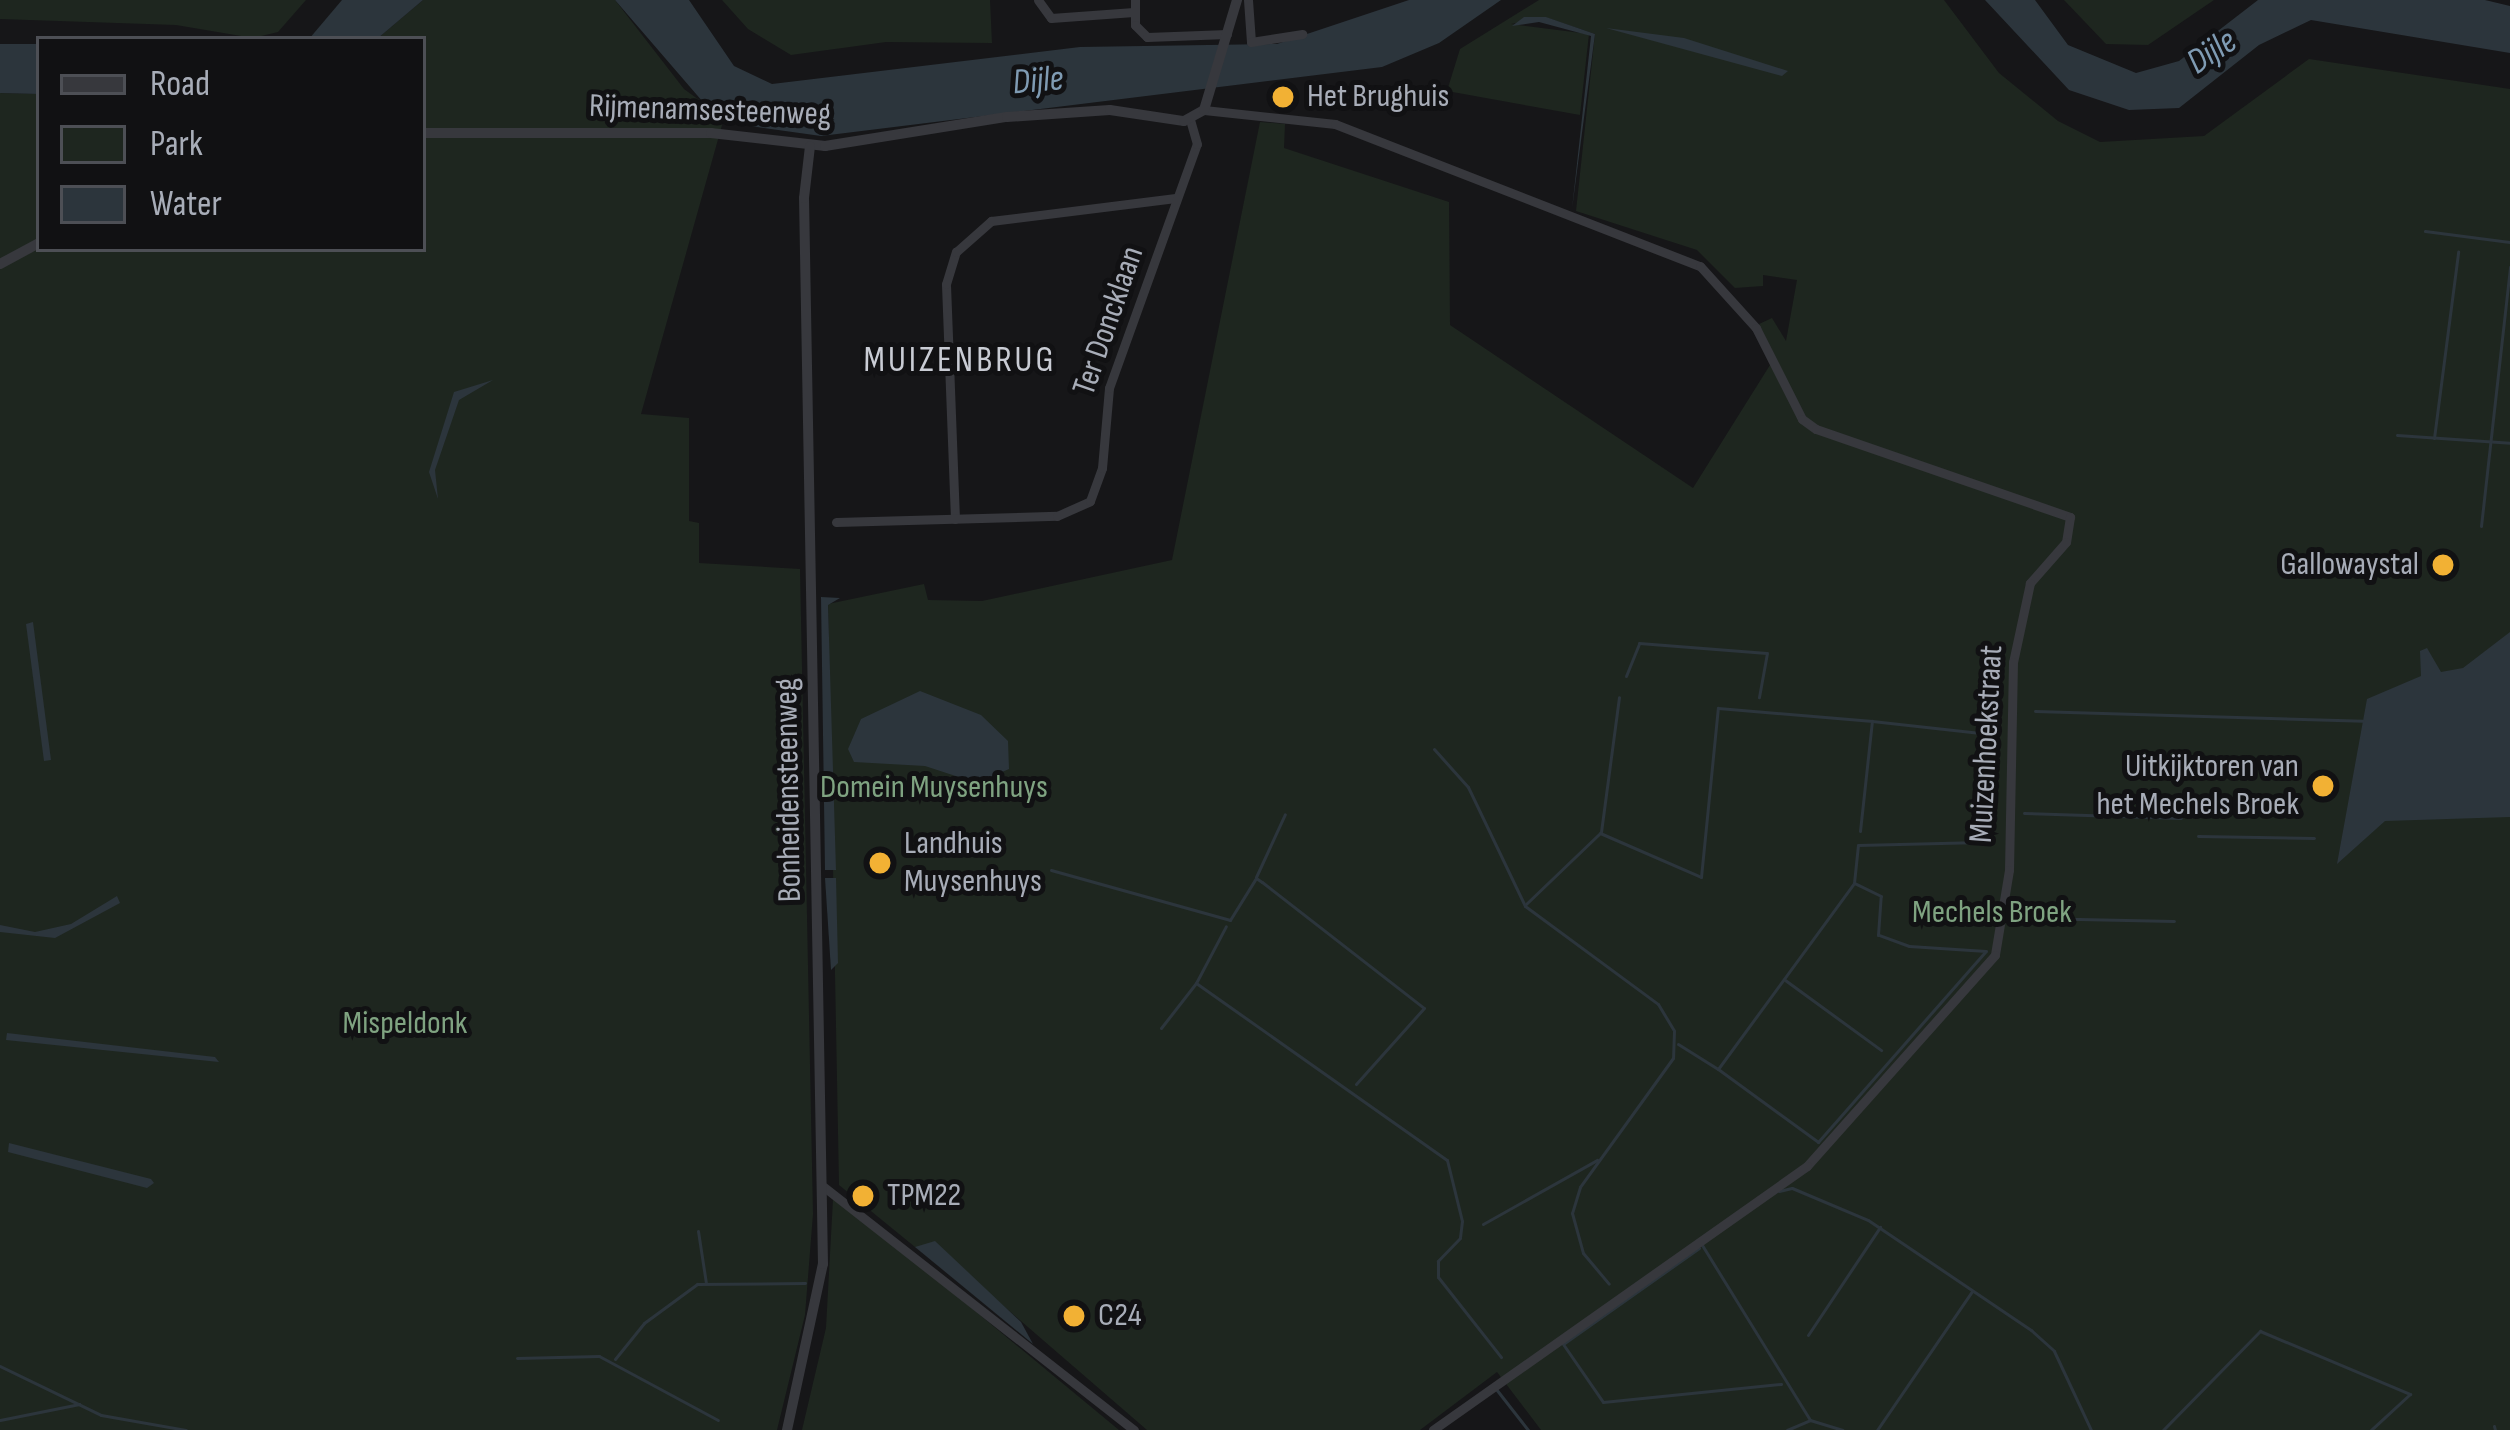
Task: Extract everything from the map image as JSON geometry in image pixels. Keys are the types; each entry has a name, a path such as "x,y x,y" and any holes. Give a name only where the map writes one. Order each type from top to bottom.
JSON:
{"street":[{"path":"1038,0 1057,18 1134,6 1147,37 1226,36"},
{"path":"1190,120 1205,105 1237,0"},
{"path":"1248,0 1250,39 1302,34"},
{"name":"Muizenhoekstraat","path":"1205,105 1335,124 1700,266 1756,328 1802,419 1816,429 2070,517 2066,542 2030,583 2013,662 2009,870 1995,955 1807,1166 1433,1430"},
{"name":"Rijmenamsesteenweg","path":"426,134 711,134 810,146 1028,115 1110,110 1190,120"},
{"name":"Ter Doncklaan","path":"836,523 1057,516 1090,501 1102,468 1109,388 1150,292 1176,198 1197,144 1190,120"},
{"name":"Bonheidensteenweg","path":"788,1430 823,1264 804,198 810,146"},
{"path":"955,519 946,284 956,252 991,221 1176,198"},
{"path":"0,264 36,245"},
{"path":"824,1187 1134,1430"}],"green space":[{"path":"0,0 306,0 278,32 261,36 176,25 0,19"},
{"name":"Mispeldonk","path":"423,0 615,0 684,89 724,118 641,414 689,418 689,521 699,523 699,563 800,569 813,1214 805,1315 777,1430 0,1430 0,93 36,94 36,252 426,252 426,36 381,36"},
{"path":"722,0 990,0 992,43 886,42 791,55 748,29"},
{"name":"Mechels Broek","path":"1539,0 1944,0 1999,73 2058,121 2100,142 2204,136 2309,59 2510,89 2510,1430 1541,1430 1497,1372 1420,1430 1147,1430 948,1258 915,1247 839,1185 828,604 924,584 928,600 982,601 1172,560 1260,122 1285,124 1284,148 1449,202 1450,325 1693,488 1775,357 1759,324 1772,318 1786,341 1797,280 1763,275 1763,286 1735,288 1697,250 1576,211 1595,34 1545,17 1511,24 1589,34 1580,115 1447,91 1460,49"},
{"path":"2064,0 2214,0 2148,45 2106,44"},
{"path":"833,1199 842,1201 1119,1430 802,1430 826,1328"}],"water":[{"path":"342,0 423,0 381,36 312,36"},
{"name":"Dijle","path":"615,0 689,0 734,66 772,84 1080,47 1277,44 1409,0 1501,0 1439,43 1382,67 821,136 743,125 709,109"},
{"name":"Dijle","path":"1985,0 2035,0 2068,45 2136,73 2179,61 2258,0 2485,0 2510,6 2510,53 2311,20 2259,45 2179,108 2129,110 2069,90"},
{"path":"1524,17 1546,17 1595,34 1572,209 1591,36 1539,22 1512,26"},
{"path":"1606,28 1684,38 1788,71 1782,76"},
{"path":"0,44 36,44 36,94 0,93"},
{"path":"493,380 459,400 435,470 438,499 429,472 454,392"},
{"path":"821,597 840,598 828,605 836,870 825,870"},
{"path":"33,622 51,760 44,761 26,624"},
{"path":"2510,632 2510,817 2385,821 2337,864 2367,699 2421,676 2420,651 2427,648 2441,672 2463,668"},
{"path":"920,691 981,715 1008,741 1009,769 977,783 925,766 854,762 848,749 861,719"},
{"path":"825,878 836,878 838,963 831,970"},
{"path":"117,896 120,903 55,938 0,932 0,925 35,932 71,924"},
{"path":"7,1033 215,1057 219,1062 6,1040"},
{"path":"9,1143 154,1183 147,1188 8,1152"},
{"path":"935,1241 1021,1322 1033,1344 915,1247"}],"waterway":[{"path":"2425,231 2510,242"},
{"path":"2434,438 2458,252"},
{"path":"2481,526 2510,267"},
{"path":"2397,435 2510,443"},
{"path":"1626,676 1639,643 1767,653 1759,697"},
{"path":"1601,832 1619,697"},
{"path":"1526,904 1600,833 1701,877 1718,708 1872,721"},
{"path":"2035,711 2363,721"},
{"path":"1860,831 1872,721 1980,733"},
{"path":"1434,749 1468,787 1525,906 1658,1004 1674,1031 1673,1058 1580,1187 1572,1213 1583,1253 1609,1284"},
{"path":"2024,813 2181,818"},
{"path":"1256,877 1285,814"},
{"path":"2198,836 2314,838"},
{"path":"1678,1044 1718,1069 1854,883 1858,845 1982,842"},
{"path":"1051,870 1230,920 1256,878 1262,882 1424,1008 1356,1084"},
{"path":"1718,1069 1818,1142 1986,951 1909,946 1878,935 1881,896 1854,883"},
{"path":"2029,918 2174,921"},
{"path":"1196,983 1226,926"},
{"path":"1785,980 1881,1050"},
{"path":"1161,1028 1196,983 1447,1160 1462,1221 1460,1238 1438,1261 1438,1277 1501,1357"},
{"path":"1483,1224 1597,1160"},
{"path":"1779,1191 1792,1188 1868,1220 2031,1330 2054,1351 2091,1430"},
{"path":"1808,1335 1880,1227"},
{"path":"698,1231 706,1283"},
{"path":"1702,1245 1810,1420"},
{"path":"1699,1248 1563,1344 1603,1402 1781,1384"},
{"path":"615,1359 644,1323 697,1284 805,1283"},
{"path":"1877,1430 1972,1291"},
{"path":"2163,1430 2260,1331 2410,1394 2371,1430"},
{"path":"517,1358 599,1356 718,1420"},
{"path":"0,1366 101,1415 186,1430"},
{"path":"1496,1389 1528,1430"},
{"path":"0,1420 79,1404"},
{"path":"1787,1430 1810,1420 1842,1430"},
{"path":"2494,1426 2495,1430"}],"place":[{"name":"Het Brughuis","path":"1283,97"},
{"name":"Gallowaystal","path":"2443,565"},
{"name":"Uitkijktoren van het Mechels Broek","path":"2323,786"},
{"name":"Landhuis Muysenhuys","path":"880,863"},
{"name":"TPM22","path":"863,1196"},
{"name":"C24","path":"1074,1316"}],"district":[{"name":"MUIZENBRUG","path":"960,361"}],"park label":[{"name":"Domein Muysenhuys","path":"934,788"}]}
